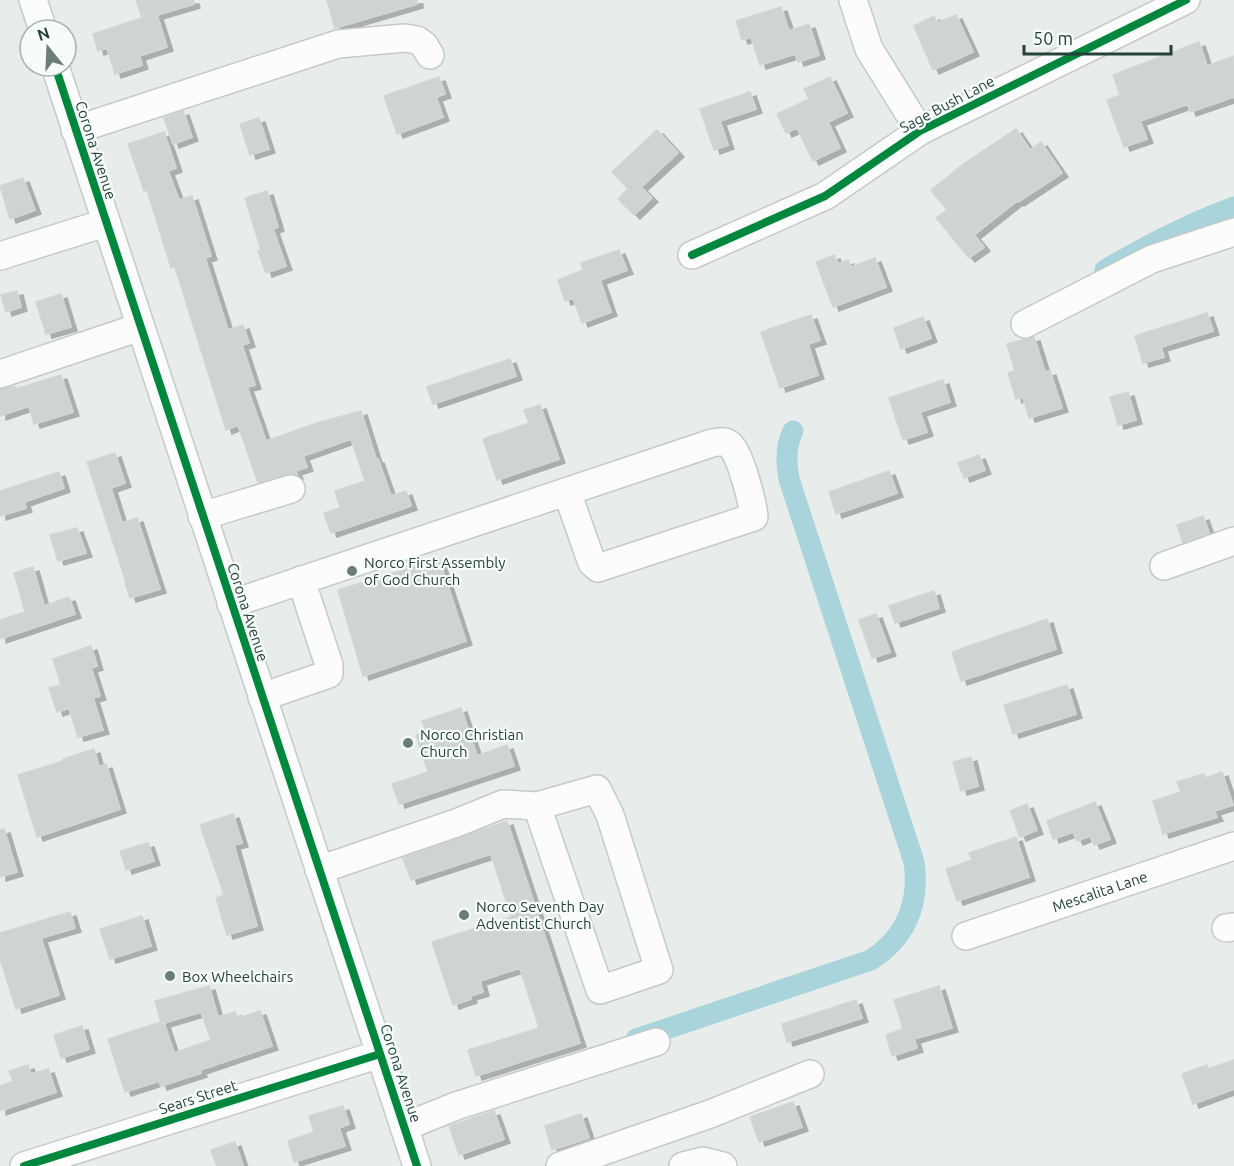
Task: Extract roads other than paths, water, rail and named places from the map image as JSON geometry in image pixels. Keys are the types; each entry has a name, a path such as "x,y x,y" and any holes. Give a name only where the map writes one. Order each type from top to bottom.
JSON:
{"street":[{"path":"33,0 39,18"},
{"path":"853,0 869,49 920,130"},
{"name":"Sage Bush Lane","path":"692,255 825,196 920,130 1186,0"},
{"path":"75,130 338,44 405,38 417,40 424,45 430,55"},
{"name":"Corona Avenue","path":"59,78 417,1166"},
{"path":"0,256 105,223"},
{"path":"1025,324 1152,259 1234,232"},
{"path":"0,374 140,327"},
{"path":"231,604 712,443 724,441 732,446 738,457 754,507 754,517 598,568 592,563 567,492"},
{"path":"202,516 291,489"},
{"path":"1164,566 1234,541"},
{"path":"262,697 329,674 329,665 301,580"},
{"path":"320,870 459,822 503,804 537,806 597,789 610,815 659,970 600,990 537,806"},
{"name":"Mescalita Lane","path":"966,936 1234,846"},
{"path":"404,1127 456,1106 656,1042"},
{"name":"Sears Street","path":"24,1166 380,1054"},
{"path":"575,1164 810,1074"},
{"path":"683,1166 703,1161 723,1166"}],"waterway":[{"path":"1105,270 1200,220 1234,207"},
{"path":"636,1039 871,960 883,951 902,930 912,905 915,892 914,862 789,479 787,455 793,431"}],"place":[{"name":"Norco First Assembly of God Church","path":"352,571"},
{"name":"Norco Christian Church","path":"408,743"},
{"name":"Norco Seventh Day Adventist Church","path":"464,915"},
{"name":"Box Wheelchairs","path":"170,976"}]}
